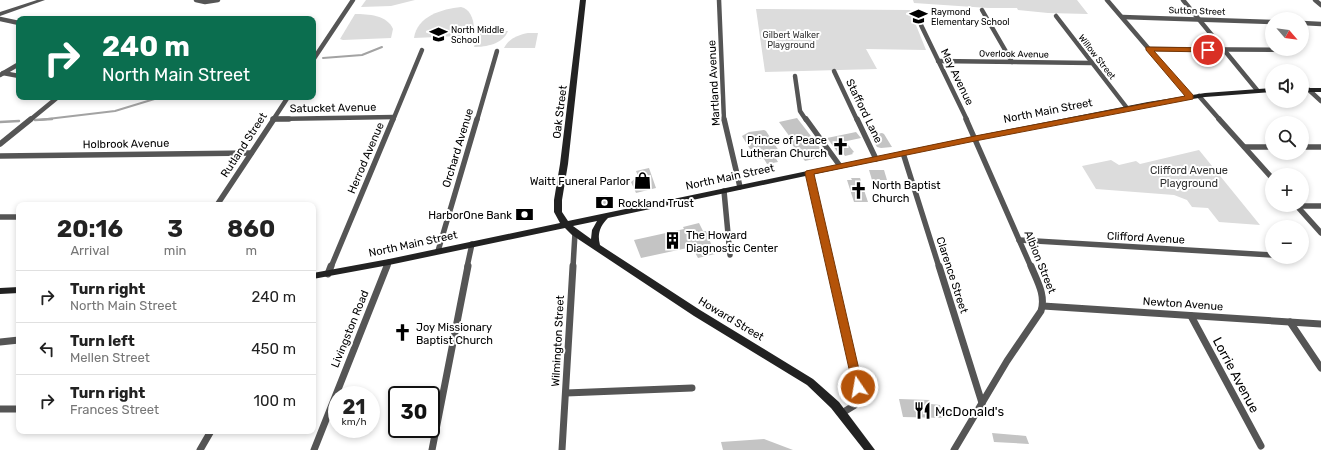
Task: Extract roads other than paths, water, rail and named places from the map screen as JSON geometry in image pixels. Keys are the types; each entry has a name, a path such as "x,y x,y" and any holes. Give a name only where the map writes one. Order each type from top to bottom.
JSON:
{"main road":[{"name":"Oak Street","path":"564,224 558,212 558,200 564,164 583,0"},
{"name":"North Main Street","path":"316,276 389,262 724,190 1127,108 1190,97 1265,90"},
{"path":"1309,90 1321,90"},
{"path":"596,247 594,232 606,216"},
{"name":"Howard Street","path":"564,224 575,233 697,313 801,376 819,389 842,413 870,450"},
{"path":"1,292 16,290"}],"street":[{"path":"0,14 42,0"},
{"path":"196,0 205,2 218,0"},
{"path":"316,55 352,0"},
{"name":"Martland Avenue","path":"719,0 724,119 740,187"},
{"path":"1107,0 1190,97"},
{"path":"1183,0 1222,50 1257,90"},
{"path":"1315,0 1321,5"},
{"path":"982,10 1012,62"},
{"name":"Willow Street","path":"1056,16 1127,108"},
{"name":"Sutton Street","path":"1122,18 1197,18 1265,22"},
{"path":"0,19 16,22"},
{"path":"1309,23 1321,24"},
{"name":"May Avenue","path":"921,25 975,138"},
{"path":"1149,49 1265,50"},
{"name":"Herrod Avenue","path":"328,274 422,50"},
{"name":"Orchard Avenue","path":"438,251 497,51"},
{"name":"Overlook Avenue","path":"938,61 1091,63"},
{"path":"2,74 16,66"},
{"name":"Stafford Lane","path":"834,72 876,159"},
{"path":"2,74 16,76"},
{"path":"795,76 800,111 840,166"},
{"path":"1309,93 1321,101"},
{"path":"1200,96 1265,170"},
{"path":"0,144 54,100"},
{"name":"Rutland Street","path":"219,202 286,100"},
{"name":"Satucket Avenue","path":"273,119 394,117"},
{"name":"Albion Street","path":"954,450 1007,361 1043,306 1043,295 975,138"},
{"path":"1245,147 1265,147"},
{"path":"1309,147 1321,147"},
{"name":"Holbrook Avenue","path":"0,156 251,153"},
{"name":"Clarence Street","path":"903,153 982,403"},
{"path":"809,173 858,387 855,405 842,413"},
{"path":"724,190 730,256"},
{"path":"1309,206 1321,206"},
{"path":"1303,212 1321,233"},
{"path":"0,217 16,217"},
{"name":"Wilmington Street","path":"562,450 575,233"},
{"name":"Clifford Avenue","path":"1019,240 1265,255"},
{"path":"432,450 472,244"},
{"name":"Livingston Road","path":"314,450 389,262"},
{"name":"Newton Avenue","path":"1043,306 1321,324"},
{"name":"Lorrie Avenue","path":"1191,316 1261,446"},
{"path":"1290,322 1321,368"},
{"path":"0,342 16,340"},
{"path":"566,392 692,388"},
{"path":"0,409 16,409"},
{"path":"200,450 209,434"}],"waterway":[{"path":"323,58 362,55 382,47"},
{"path":"43,120 115,111 151,100"},
{"path":"43,120 52,119"},
{"path":"35,120 43,120"},
{"path":"0,122 19,121"}],"place":[{"name":"Raymond Elementary School","path":"918,17"},
{"name":"North Middle School","path":"438,35"},
{"name":"Prince of Peace Lutheran Church","path":"840,146"},
{"name":"Waitt Funeral Parlor","path":"643,181"},
{"name":"North Baptist Church","path":"859,191"},
{"name":"Rockland Trust","path":"605,203"},
{"name":"HarborOne Bank","path":"525,215"},
{"name":"The Howard Diagnostic Center","path":"673,241"},
{"name":"Joy Missionary Baptist Church","path":"403,333"},
{"name":"McDonald's","path":"922,411"}],"park label":[{"name":"Gilbert Walker Playground","path":"791,40"},
{"name":"Clifford Avenue Playground","path":"1189,176"}]}
